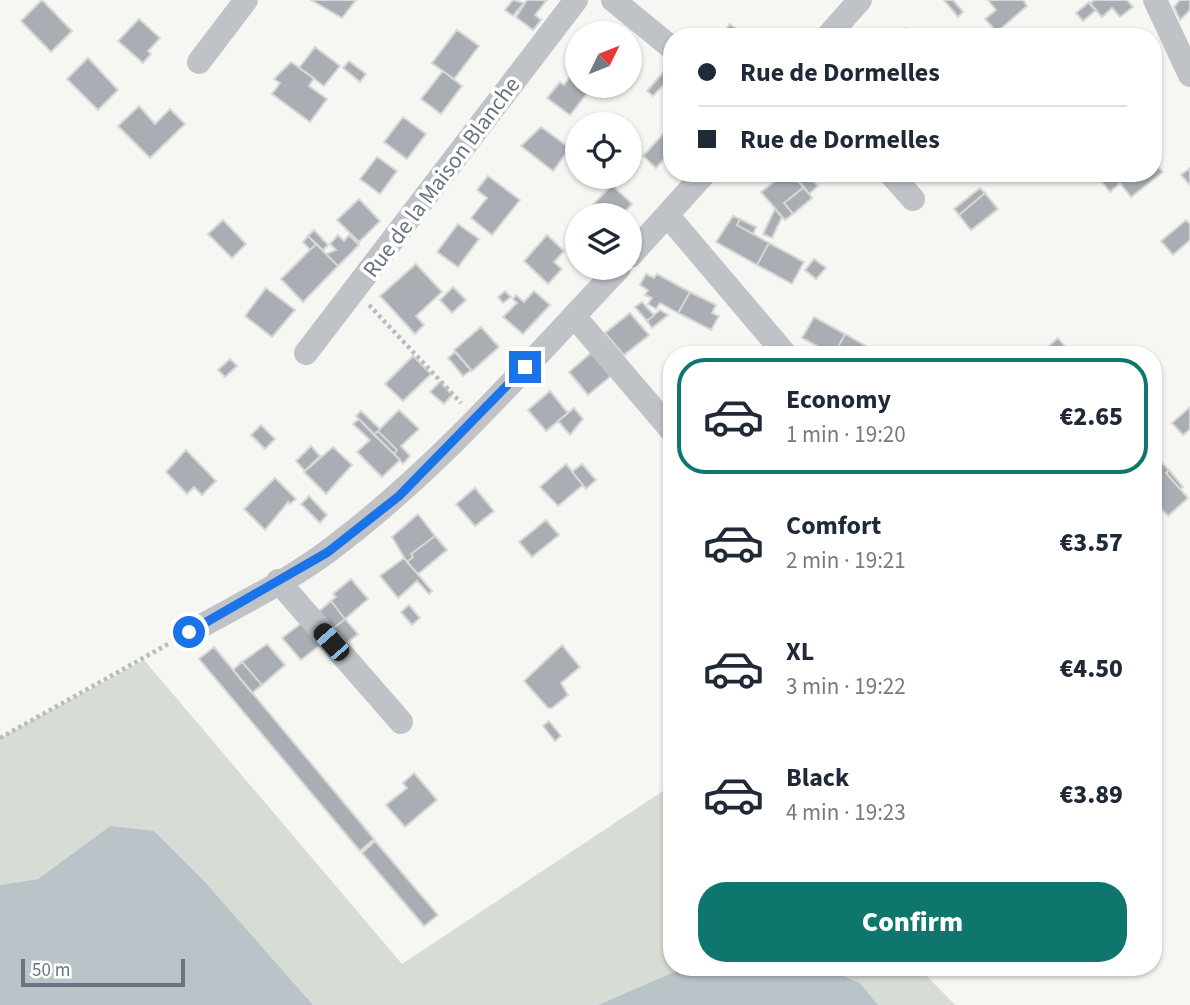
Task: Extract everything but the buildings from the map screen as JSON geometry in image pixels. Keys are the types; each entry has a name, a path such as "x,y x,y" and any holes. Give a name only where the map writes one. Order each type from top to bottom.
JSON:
{"street":[{"path":"199,62 246,0"},
{"name":"Rue de la Maison Blanche","path":"306,353 576,0"},
{"path":"612,0 663,41"},
{"path":"835,28 860,0"},
{"path":"1155,0 1190,75"},
{"path":"642,244 697,182"},
{"path":"898,182 913,199"},
{"path":"668,216 778,346"},
{"path":"189,632 328,552 399,496 608,280"},
{"path":"574,316 663,420"},
{"path":"278,581 401,722"}],"path":[{"path":"355,289 476,419"},
{"path":"0,738 189,632"}],"shaded area":[{"path":"144,660 402,964 663,791 665,976 598,1005 313,1005 206,883 110,826 38,879 0,885 0,738"},
{"path":"110,826 154,831 206,883 313,1005 0,1005 0,885 38,879"},
{"path":"665,976 844,976 860,983 878,1005 598,1005"},
{"path":"844,976 927,976 955,1005 878,1005 860,983"}],"route":[{"path":"189,632 328,552 399,496 525,367"}]}
